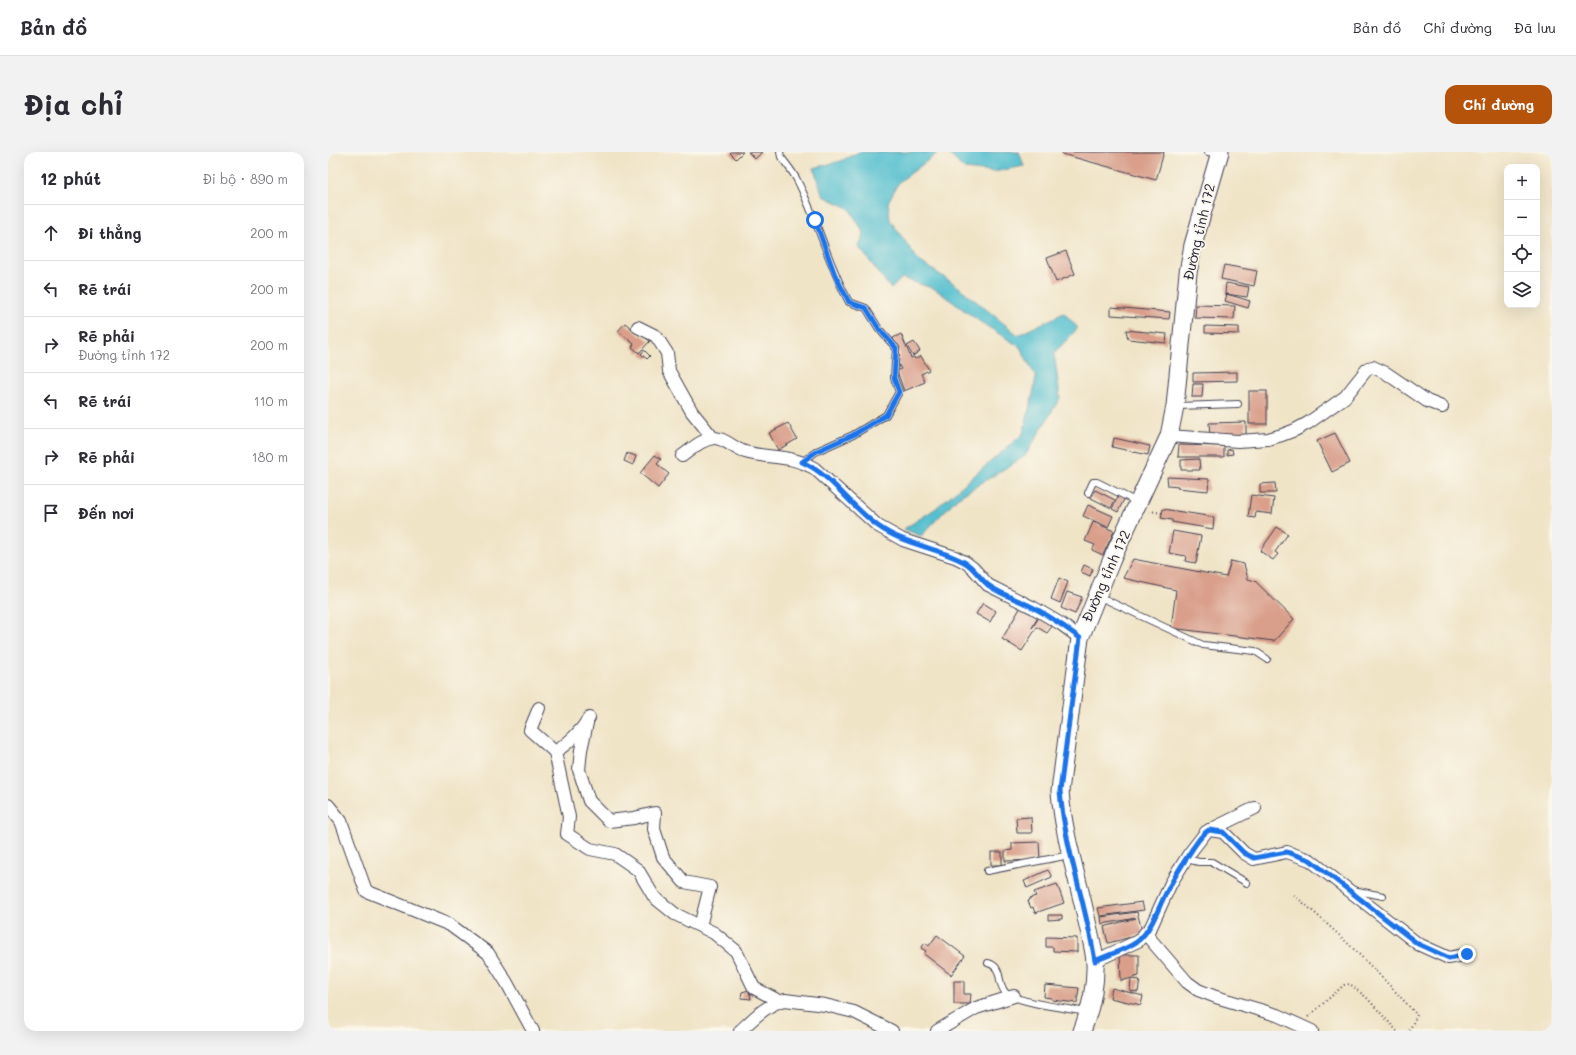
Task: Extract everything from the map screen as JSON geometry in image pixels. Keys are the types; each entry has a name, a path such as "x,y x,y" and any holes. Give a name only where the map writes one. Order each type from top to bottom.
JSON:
{"main road":[{"name":"Đường tỉnh 172","path":"1082,1031 1093,995 1095,961 1062,813 1060,791 1080,638 1097,595 1169,436 1175,406 1188,273 1193,245 1215,153"}],"street":[{"path":"638,326 656,336 667,353 669,371 692,412 713,438"},
{"path":"1169,436 1238,441 1268,439 1282,435 1308,423 1345,397 1368,368 1373,367 1386,373 1427,401 1442,407"},
{"path":"682,456 703,441 718,438 736,449 745,452 792,459 802,462 814,468 878,526 903,540 965,562 973,568 988,585 1062,624 1080,638"},
{"path":"539,708 530,730 555,752 569,816 568,834 590,849 615,854 638,870 654,897 675,914 714,933 736,952 754,988 779,1001"},
{"path":"555,752 568,743 584,727 589,718 581,750 580,770 589,801 609,821 634,818 655,813 654,829 663,857 684,882 710,887 700,926"},
{"path":"328,805 341,821 366,891 450,925 488,953 533,1031"},
{"path":"1095,961 1131,945 1138,941 1145,933 1150,927 1171,883 1200,838 1209,830 1254,808"},
{"path":"1209,830 1223,832 1244,853 1254,858 1287,852 1310,860 1348,888 1418,944 1449,958 1467,954"},
{"path":"1145,933 1187,982 1198,990 1216,997 1277,1015 1312,1031"},
{"path":"937,1031 976,1008 1014,996"},
{"path":"740,1031 756,1015 779,1001 785,1000 825,1005 854,1012 892,1031"}],"lane":[{"path":"780,152 781,157 798,181 815,220 835,275 849,302 866,308 879,329 896,348 894,378 899,392 886,415 853,435 817,451 802,462"},
{"path":"1175,406 1238,404"},
{"path":"1088,493 1093,482 1097,482 1139,503"},
{"path":"1097,595 1203,645 1255,651 1267,659"},
{"path":"987,871 1072,854"},
{"path":"1186,859 1199,862 1212,862 1247,883"},
{"path":"1348,888 1382,896"},
{"path":"988,963 994,964 997,968 1003,988 1006,992 1014,996 1049,1005 1089,1012"}],"path":[{"path":"1294,895 1328,924 1361,956 1417,1015 1409,1031"},
{"path":"1299,1025 1344,985 1350,984 1367,998 1397,1031"}],"water":[{"path":"859,152 939,152 899,182 888,202 890,220 919,261 956,285 1018,335 1064,313 1078,328 1054,353 1060,398 1025,456 957,498 921,536 904,529 935,509 1023,434 1036,377 1020,347 979,321 935,289 902,278 891,289 859,247 864,233 849,208 823,196 814,168 841,161"},
{"path":"950,152 1019,152 1024,166 993,172 964,169 949,154"}],"building":[{"path":"743,152 736,159 730,153"},
{"path":"748,152 762,152 755,159"},
{"path":"1063,152 1164,152 1156,180 1062,154"},
{"path":"1066,251 1075,274 1056,282 1047,258"},
{"path":"1224,265 1257,271 1254,286 1221,279"},
{"path":"1226,283 1249,287 1247,297 1225,294"},
{"path":"1227,294 1250,301 1248,308 1225,301"},
{"path":"1196,305 1235,306 1234,319 1195,318"},
{"path":"1111,307 1170,312 1169,319 1111,315"},
{"path":"625,323 641,336 642,335 650,341 639,353 632,347 634,344 618,331"},
{"path":"1205,326 1239,327 1239,334 1205,333"},
{"path":"1126,330 1167,334 1166,343 1128,339"},
{"path":"901,334 911,358 914,357 915,359 921,356 929,370 921,374 925,382 904,391 897,371 901,369 897,361 899,360 898,357 900,355 893,338"},
{"path":"914,342 920,351 913,356 907,346"},
{"path":"644,350 650,356 647,359 641,354"},
{"path":"1237,372 1237,381 1193,382 1193,373"},
{"path":"1193,384 1203,384 1202,397 1192,397"},
{"path":"1249,391 1267,391 1267,424 1249,424"},
{"path":"1246,422 1246,435 1210,436 1209,423"},
{"path":"788,423 797,439 778,450 769,433"},
{"path":"1335,433 1350,463 1332,472 1317,441"},
{"path":"1114,438 1150,446 1148,455 1112,447"},
{"path":"1179,445 1224,446 1224,457 1178,457"},
{"path":"1232,449 1233,454 1227,455 1227,450"},
{"path":"627,453 636,456 633,465 624,461"},
{"path":"655,455 661,459 657,464 669,474 658,488 640,473"},
{"path":"1199,459 1200,470 1181,470 1181,460"},
{"path":"1167,477 1209,479 1208,491 1168,486"},
{"path":"1275,483 1276,493 1260,493 1260,484"},
{"path":"1095,490 1115,500 1111,508 1091,498"},
{"path":"1119,495 1125,497 1118,512 1112,509"},
{"path":"1251,495 1274,498 1272,514 1256,512 1255,518 1248,517"},
{"path":"1088,505 1113,516 1108,527 1083,516"},
{"path":"1163,509 1214,517 1213,529 1172,522 1172,520 1161,518"},
{"path":"1093,522 1114,531 1103,555 1092,550 1095,545 1085,541"},
{"path":"1277,527 1288,534 1275,552 1278,554 1273,560 1260,551"},
{"path":"1173,531 1201,536 1196,563 1185,561 1186,556 1169,553"},
{"path":"1133,559 1226,577 1231,561 1244,564 1248,579 1255,581 1294,619 1274,641 1171,628 1176,590 1123,578"},
{"path":"1084,565 1093,569 1090,576 1081,572"},
{"path":"1059,578 1068,582 1060,603 1051,599"},
{"path":"1067,592 1082,597 1075,614 1061,608"},
{"path":"983,603 996,611 990,622 976,614"},
{"path":"1022,605 1039,615 1032,628 1040,616 1053,625 1047,633 1037,627 1022,651 1002,639"},
{"path":"1031,817 1032,833 1017,833 1016,818"},
{"path":"1039,842 1040,860 1005,861 1005,851 1012,850 1012,843"},
{"path":"991,852 1002,852 1002,865 991,865"},
{"path":"1048,870 1052,877 1027,888 1024,881"},
{"path":"1057,884 1064,903 1035,913 1033,907 1031,908 1028,901 1030,898 1036,896 1034,892"},
{"path":"1142,902 1144,910 1100,916 1098,908"},
{"path":"1137,912 1143,934 1108,943 1104,927 1136,918 1102,924 1101,917"},
{"path":"1048,915 1062,915 1062,919 1048,920"},
{"path":"937,935 965,956 951,975 924,954 926,951 921,948 925,943 929,946"},
{"path":"1046,937 1077,938 1077,952 1053,951 1053,947 1046,947"},
{"path":"1120,955 1139,955 1139,976 1121,981"},
{"path":"1131,979 1140,980 1138,992 1130,991"},
{"path":"954,981 964,981 964,994 971,994 970,1004 954,1004"},
{"path":"1045,985 1079,988 1077,1003 1052,1000 1052,998 1044,997"},
{"path":"1112,988 1143,996 1141,1005 1110,998"},
{"path":"749,990 751,999 741,998 742,992"}],"route":[{"path":"815,220 835,275 849,302 866,308 879,329 896,348 894,378 899,392 886,415 853,435 817,451 802,462 814,468 878,526 903,540 965,562 973,568 988,585 1022,601 1062,624 1080,638 1060,791 1062,813 1095,961 1131,945 1138,941 1145,933 1150,927 1171,883 1200,838 1209,830 1223,832 1244,853 1254,858 1287,852 1310,860 1418,944 1449,958 1467,954"}]}
